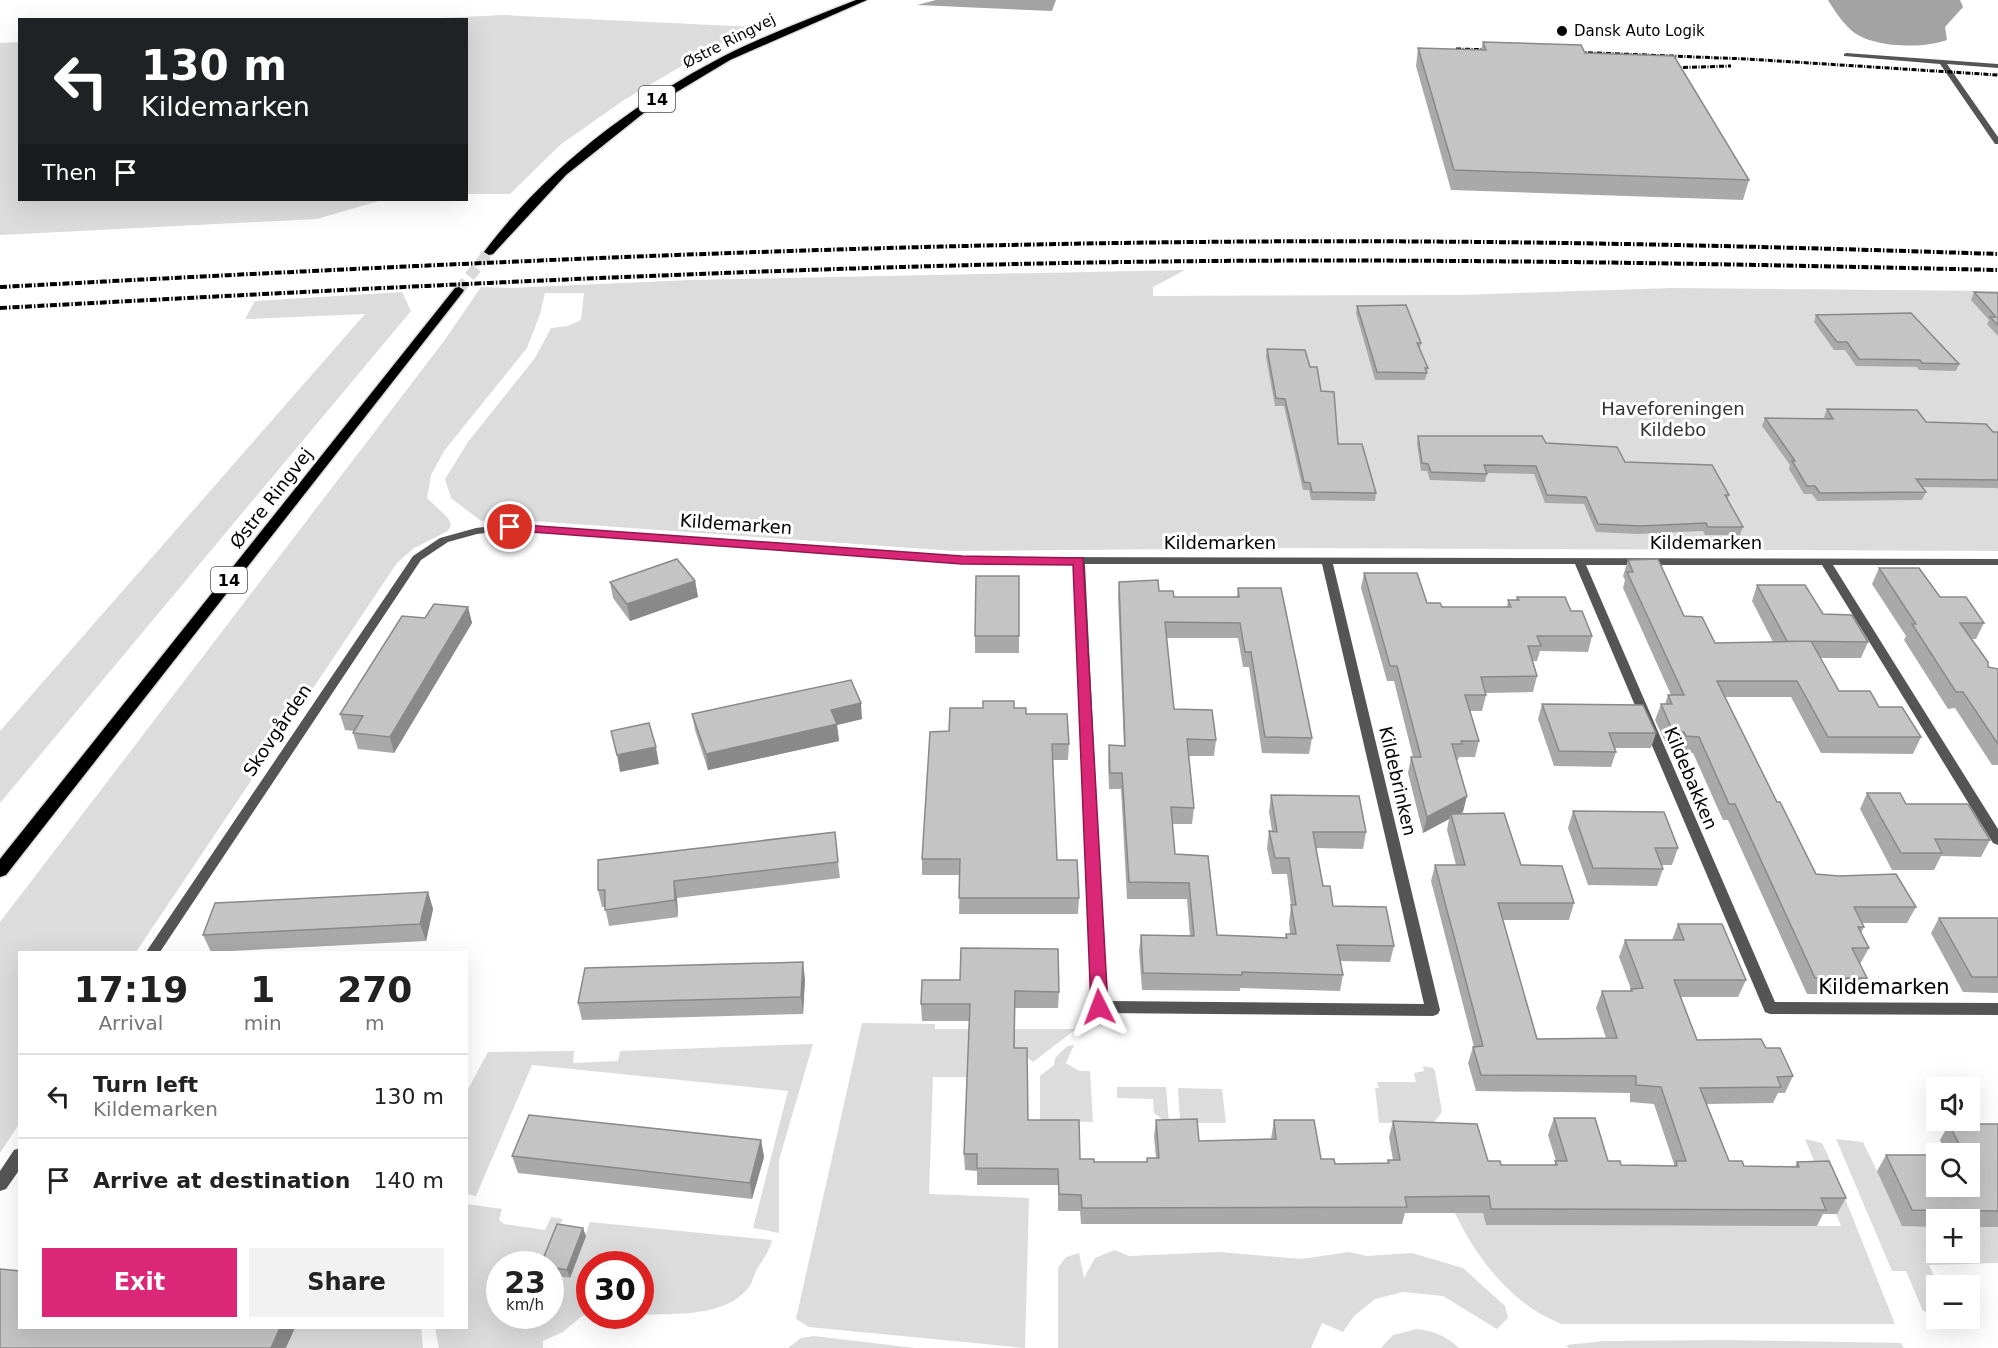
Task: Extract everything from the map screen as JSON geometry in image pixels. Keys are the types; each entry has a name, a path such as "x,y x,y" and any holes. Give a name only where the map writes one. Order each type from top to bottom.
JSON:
{"main road":[{"name":"Østre Ringvej","path":"489,252 537,196 589,147 645,106 709,68 761,42 863,0"},
{"name":"Østre Ringvej","path":"0,870 459,290"}],"street":[{"path":"1846,55 1998,66"},
{"path":"1943,63 1998,142"},
{"name":"Kildemarken","path":"444,540 476,531 510,527 962,560 1998,562"},
{"name":"Skovgården","path":"154,951 394,590 417,558 444,540"},
{"name":"Kildebrinken","path":"1079,561 1099,1007 1433,1010 1327,561"},
{"name":"Kildebakken","path":"1579,562 1770,1008"},
{"path":"1826,562 1998,840"},
{"name":"Kildemarken","path":"1770,1008 1998,1009"},
{"path":"0,1184 18,1158"}],"green space":[{"path":"504,15 756,27 697,57 624,100 560,145 510,194 468,194 468,18 441,18"},
{"path":"18,42 18,201 379,201 317,219 0,235 0,43"},
{"name":"Haveforeningen Kildebo","path":"1185,270 1153,287 1153,296 1459,295 1672,288 1998,291 1998,551 1287,548 954,551 506,519 481,521 451,498 445,479 468,442 535,358 551,328 568,326 581,320 584,293 545,293 527,348 444,451 431,475 427,498 448,518 451,525 448,531 414,548 397,563 137,951 18,951 18,1126 0,1153 0,922 444,341 481,287 509,288 690,280"},
{"path":"402,292 411,311 0,803 0,731 365,314 245,319 255,301"},
{"path":"862,1023 935,1024 935,1029 1076,1029 1033,1062 1020,1052 968,1077 933,1077 929,1194 1029,1198 1025,1348 809,1327 796,1319"},
{"path":"813,1044 779,1160 779,1233 753,1228 788,1091 532,1065 476,1196 468,1194 468,1089 488,1052 574,1051 573,1063 618,1061 620,1051"},
{"path":"1074,1045 1066,1063 1079,1071 1090,1071 1093,1122 1040,1121 1040,1076 1054,1065 1055,1058 1067,1046"},
{"path":"1423,1066 1433,1068 1435,1071 1442,1112 1434,1122 1379,1123 1375,1088 1379,1088 1377,1082 1416,1082 1414,1073 1424,1071"},
{"path":"1117,1087 1166,1087 1169,1123 1163,1123 1162,1119 1154,1113 1153,1099 1117,1098"},
{"path":"1178,1088 1222,1089 1226,1123 1180,1123"},
{"path":"1805,1139 1822,1143 1827,1153 1895,1324 1562,1324 1528,1306 1498,1279 1474,1247 1455,1213 1483,1213 1486,1225 1841,1226"},
{"path":"1836,1139 1863,1142 1877,1171 1926,1218 1926,1263 1980,1263 1980,1227 1998,1227 1998,1263 1929,1265 1934,1275 1926,1275 1926,1312 1923,1311 1906,1271 1892,1271"},
{"path":"468,1204 502,1209 499,1220 504,1224 545,1230 551,1217 563,1219 551,1251 486,1251 486,1329 564,1329 564,1277 570,1278 576,1261 576,1321 563,1332 543,1341 543,1348 439,1348 435,1329 468,1329"},
{"path":"590,1222 772,1240 750,1286 740,1296 714,1309 654,1314 654,1251 580,1251"},
{"path":"1115,1250 1129,1256 1219,1252 1301,1259 1349,1252 1367,1256 1412,1253 1463,1268 1505,1306 1508,1318 1497,1329 1443,1296 1403,1292 1375,1299 1354,1316 1343,1332 1322,1323 1311,1348 1058,1348 1058,1268 1066,1257 1079,1253 1084,1278 1095,1258"},
{"path":"295,1329 421,1329 423,1348 286,1348"},
{"path":"1417,1329 1440,1335 1459,1348 1381,1348 1393,1335"},
{"path":"814,1336 915,1348 788,1348 801,1338"},
{"path":"1729,1340 1901,1343 1904,1348 1569,1348 1566,1345 1604,1341"}],"shaded area":[{"path":"936,0 1056,0 1052,11 917,5"},
{"path":"1828,0 1960,0 1963,7 1945,27 1947,40 1912,46 1884,43 1860,36 1844,23"}],"building":[{"path":"1483,42 1581,45 1585,53 1674,56 1749,180 1454,170 1418,48 1486,50"},
{"path":"1974,292 1998,293 1998,325 1990,317 1996,317"},
{"path":"1406,305 1421,343 1417,343 1428,368 1425,368 1427,373 1377,372 1357,306"},
{"path":"1911,313 1959,364 1922,363 1920,360 1859,359 1847,342 1837,342 1816,315"},
{"path":"1267,349 1305,350 1310,367 1317,367 1321,391 1334,392 1338,444 1362,444 1376,493 1312,492 1310,483 1304,482 1285,399 1276,398"},
{"path":"1827,409 1917,410 1926,422 1986,424 1993,432 1998,432 1998,480 1916,479 1926,492 1820,493 1815,486 1807,486 1792,461 1795,461 1765,418 1833,419"},
{"path":"1418,436 1542,436 1546,443 1617,447 1625,462 1712,465 1743,527 1708,527 1706,523 1640,526 1598,524 1586,497 1547,495 1536,466 1484,465 1487,474 1431,472 1428,464 1422,463"},
{"path":"677,559 695,581 627,604 610,582"},
{"path":"1658,559 1684,616 1702,617 1715,643 1811,641 1839,691 1870,691 1879,707 1902,707 1921,737 1828,737 1797,681 1717,681 1777,802 1780,802 1816,874 1839,876 1896,874 1916,907 1854,907 1864,927 1858,927 1869,948 1852,948 1867,978 1815,978 1735,804 1729,804 1699,737 1686,736 1684,732 1673,732 1661,704 1672,704 1668,695 1684,695 1627,572 1633,572 1628,560"},
{"path":"1879,568 1919,568 1940,597 1966,597 1984,623 1960,623 1988,662 1988,667 1998,669 1998,744 1963,692 1956,692 1912,624 1916,624"},
{"path":"1364,573 1417,573 1427,603 1440,603 1442,607 1511,607 1508,600 1519,600 1517,597 1565,597 1571,611 1582,611 1592,636 1537,636 1541,646 1528,646 1537,676 1481,677 1486,695 1465,695 1479,741 1461,741 1462,744 1452,744 1467,796 1427,817 1411,757 1421,757 1397,666 1390,666"},
{"path":"976,576 1019,576 1019,636 975,636"},
{"path":"1158,580 1159,591 1173,591 1174,597 1239,597 1238,588 1281,588 1312,738 1265,737 1251,652 1245,652 1240,623 1165,622 1174,709 1212,710 1216,740 1187,739 1194,808 1171,807 1175,854 1208,856 1217,935 1287,938 1286,934 1296,934 1291,905 1296,905 1289,858 1275,858 1269,831 1277,832 1271,795 1359,796 1366,832 1313,832 1323,886 1330,886 1333,906 1386,907 1394,946 1337,945 1343,975 1242,972 1242,975 1143,973 1141,935 1194,936 1189,883 1129,882 1122,773 1110,773 1109,745 1125,746 1119,582"},
{"path":"1757,585 1805,585 1823,614 1852,615 1868,642 1787,641"},
{"path":"434,604 468,607 390,737 353,733 363,716 340,714 402,616 425,618"},
{"path":"851,680 861,703 831,710 837,724 706,754 692,714"},
{"path":"983,701 1014,701 1014,708 1026,708 1026,714 1067,714 1069,744 1052,744 1057,860 1077,860 1079,898 959,898 960,859 922,859 930,732 949,731 950,708 983,708"},
{"path":"1542,704 1643,705 1656,733 1609,733 1616,752 1559,751"},
{"path":"649,723 656,747 617,755 611,731"},
{"path":"1867,793 1900,793 1906,804 1968,804 1990,840 1935,839 1942,853 1901,853"},
{"path":"1573,811 1664,812 1678,848 1655,848 1663,869 1593,868"},
{"path":"1504,813 1521,865 1562,866 1574,903 1498,903 1537,1039 1617,1038 1602,991 1632,991 1631,989 1643,988 1625,940 1684,940 1678,924 1722,924 1746,980 1674,980 1697,1040 1761,1039 1766,1048 1780,1048 1793,1076 1777,1077 1781,1087 1700,1088 1729,1161 1742,1161 1744,1166 1799,1167 1797,1162 1829,1161 1846,1198 1821,1198 1826,1210 1491,1209 1489,1196 1405,1197 1407,1207 1082,1208 1081,1195 1059,1194 1058,1169 977,1168 977,1154 964,1154 970,1004 921,1004 922,980 960,980 961,948 1058,949 1059,992 1015,991 1014,1048 1027,1048 1028,1120 1079,1120 1080,1159 1094,1159 1094,1162 1147,1162 1147,1158 1159,1158 1156,1120 1197,1119 1199,1141 1276,1139 1274,1120 1314,1120 1321,1159 1334,1159 1335,1164 1389,1163 1388,1160 1400,1160 1393,1121 1477,1124 1488,1161 1500,1161 1501,1165 1557,1165 1555,1161 1567,1161 1554,1118 1595,1118 1608,1161 1620,1161 1621,1165 1677,1166 1676,1161 1686,1161 1661,1087 1636,1085 1636,1076 1481,1075 1473,1047 1483,1046 1435,865 1465,865 1451,814"},
{"path":"835,832 838,862 674,881 675,900 605,910 605,890 598,890 598,860"},
{"path":"428,892 420,924 203,935 215,903"},
{"path":"1939,918 1998,918 1998,977 1972,977"},
{"path":"803,962 801,997 578,1003 585,968"},
{"path":"529,1115 761,1140 750,1183 512,1156"},
{"path":"1980,1124 1998,1124 1998,1211 1912,1210 1886,1155 1926,1155 1926,1197 1980,1197 1980,1143 1958,1143 1952,1131 1980,1131"},
{"path":"557,1224 583,1228 567,1270 564,1269 564,1251 546,1251"},
{"path":"0,1269 18,1271 18,1329 280,1329 271,1348 0,1348"}],"tunnel":[{"path":"459,290 489,252"}],"railway":[{"path":"1456,49 1498,50"},
{"path":"1570,52 1747,59 1998,75"},
{"path":"1665,68 1731,66"},
{"path":"0,287 597,258 1045,244 1295,241 1496,242 1697,245 1998,254"},
{"path":"0,308 665,275 1064,263 1414,261 1998,270"}],"place":[{"name":"Dansk Auto Logik","path":"1562,31"}],"route":[{"path":"510,527 962,560 1079,561 1099,1007"}]}
